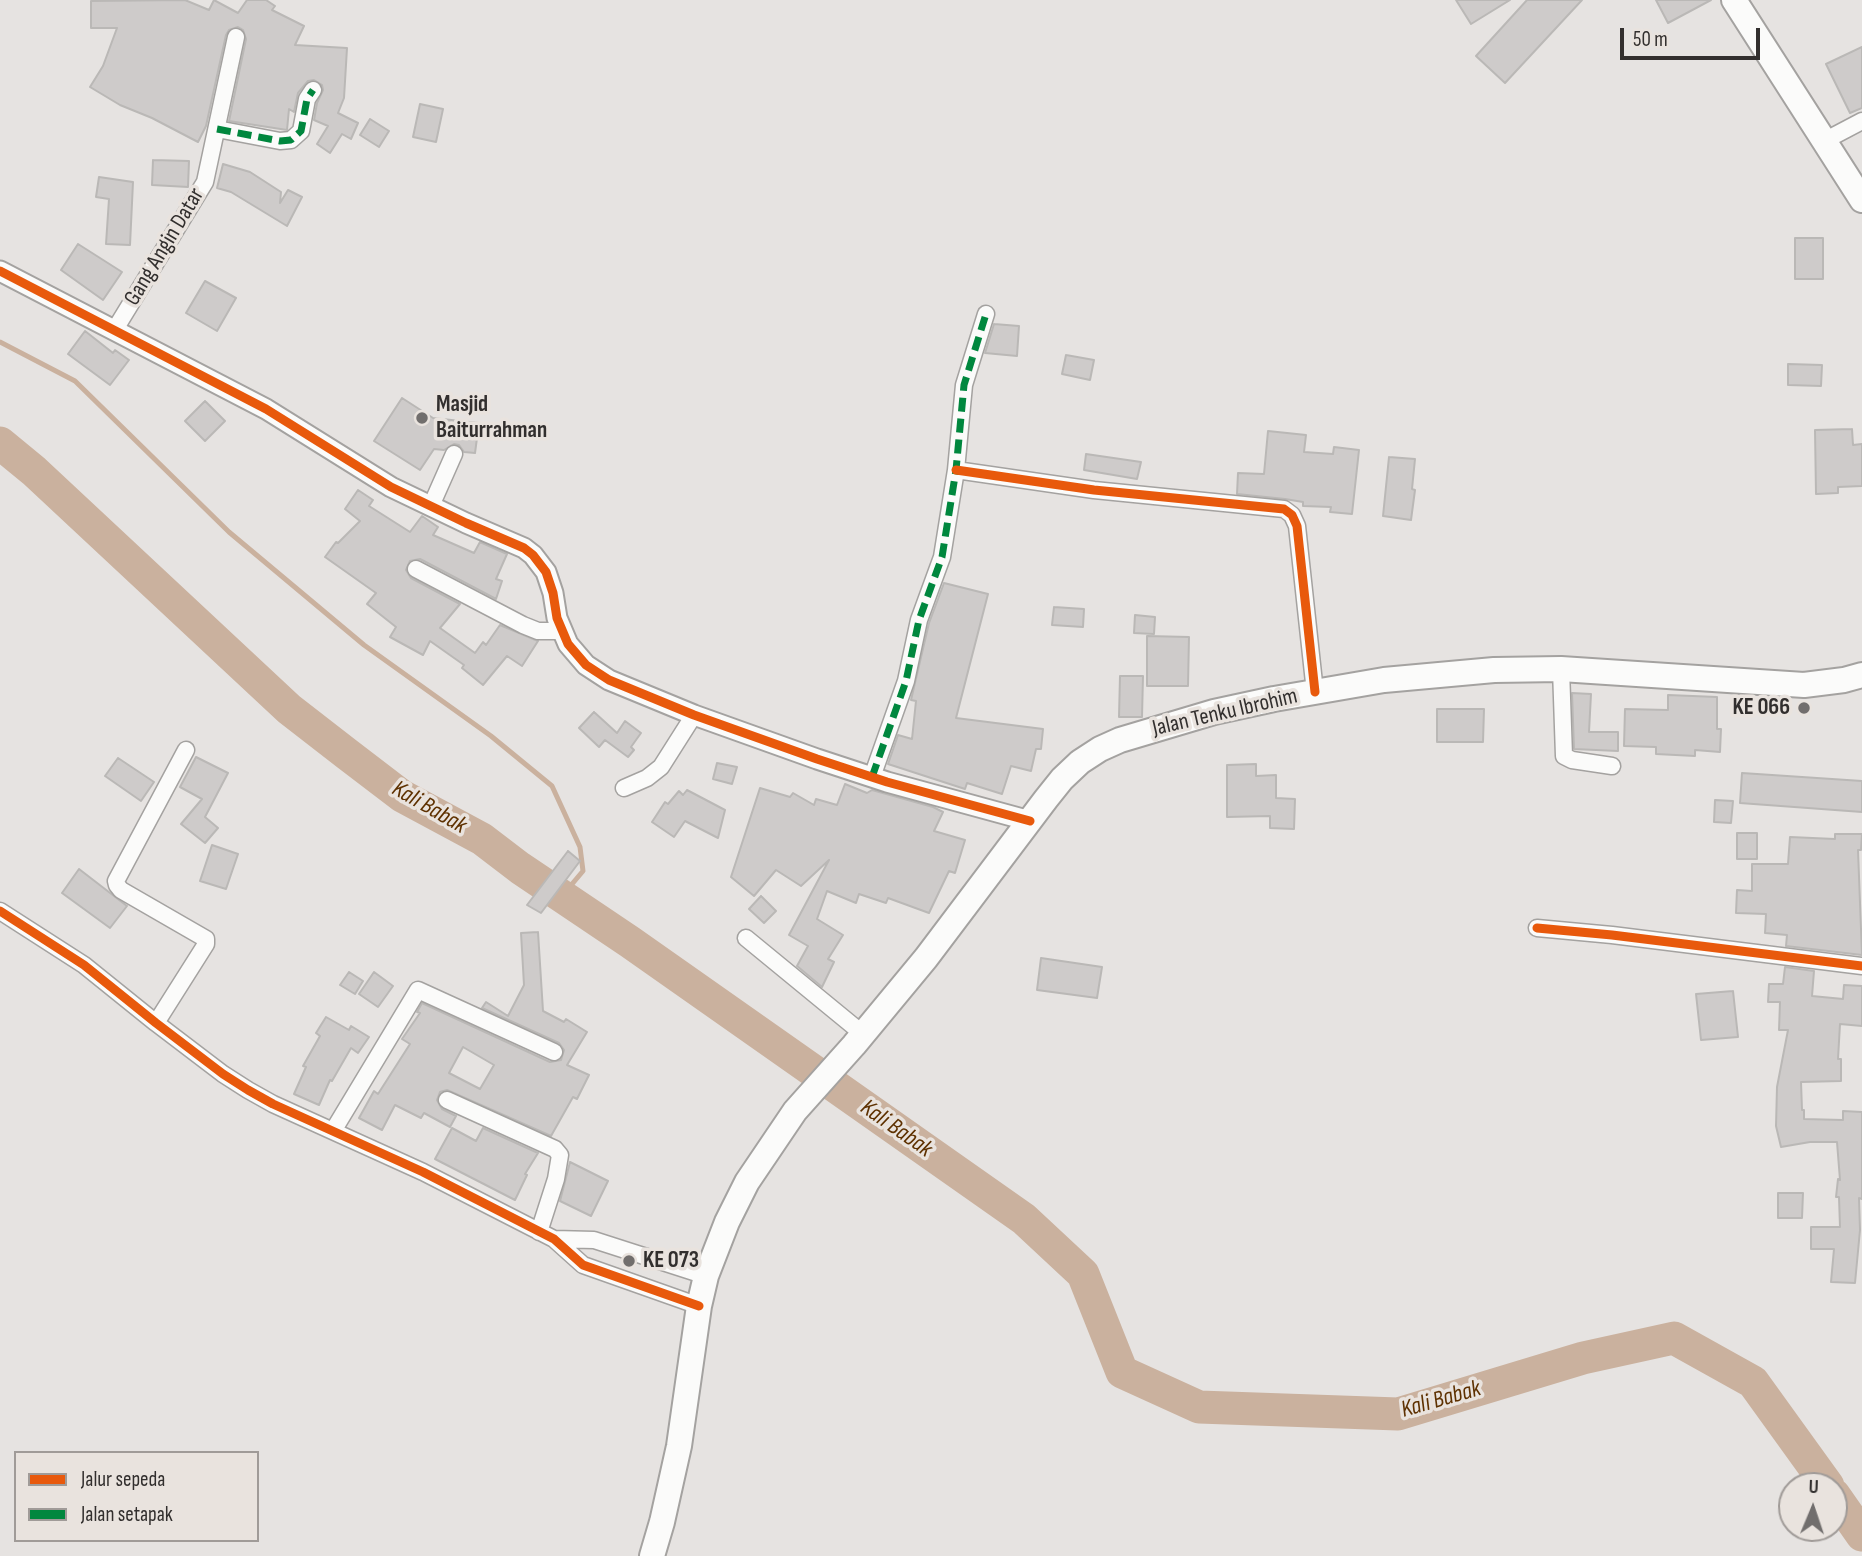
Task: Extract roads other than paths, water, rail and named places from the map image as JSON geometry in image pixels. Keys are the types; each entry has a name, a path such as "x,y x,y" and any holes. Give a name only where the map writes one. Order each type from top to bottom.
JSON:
{"main road":[{"path":"1734,0 1862,200"},
{"name":"Jalan Tenku Ibrohim","path":"652,1556 679,1446 699,1306 706,1276 747,1182 795,1111 926,958 1062,779 1080,762 1120,740 1214,712 1384,680 1494,670 1561,669 1804,685 1862,675"}],"street":[{"name":"Gang Angin Datar","path":"114,331 196,197 209,168 236,37"},
{"path":"215,136 291,141 302,131 307,99 313,90"},
{"path":"1824,141 1862,121"},
{"path":"0,271 266,409 391,487 515,542 533,555 547,572 561,631 576,655 597,673 694,715 872,777 1030,821"},
{"path":"872,777 906,681 919,620 942,557 956,470 964,385 986,314"},
{"path":"431,506 454,454"},
{"path":"956,470 1082,488 1284,509 1292,514 1297,526 1315,692"},
{"path":"416,569 523,625 538,631 561,631"},
{"path":"1561,669 1564,755 1572,760 1612,766"},
{"path":"624,788 647,778 661,767 694,715"},
{"path":"156,1023 206,944 206,939 121,890 117,881 186,750"},
{"path":"0,911 84,965 156,1023 248,1090 423,1172 539,1232 554,1240 583,1265 699,1306"},
{"path":"1537,929 1612,934 1862,966"},
{"path":"746,939 859,1039"},
{"path":"333,1131 418,990 554,1052"},
{"path":"447,1100 555,1149 559,1155 556,1179 539,1232"},
{"path":"554,1240 594,1240 706,1276"}],"waterway":[{"path":"0,342 75,381 229,532 364,645 491,736 552,786 580,847 583,871 562,896"},
{"name":"Kali Babak","path":"0,443 34,471 289,709 402,796 482,839 1024,1219 1083,1274 1122,1372 1199,1407 1398,1414 1583,1358 1674,1338 1753,1382 1818,1472"},
{"name":"Kali Babak","path":"1848,1515 1862,1535"}],"place":[{"name":"Masjid Baiturrahman","path":"422,418"},
{"name":"KE 066","path":"1804,708"},
{"name":"KE 073","path":"629,1261"}]}
